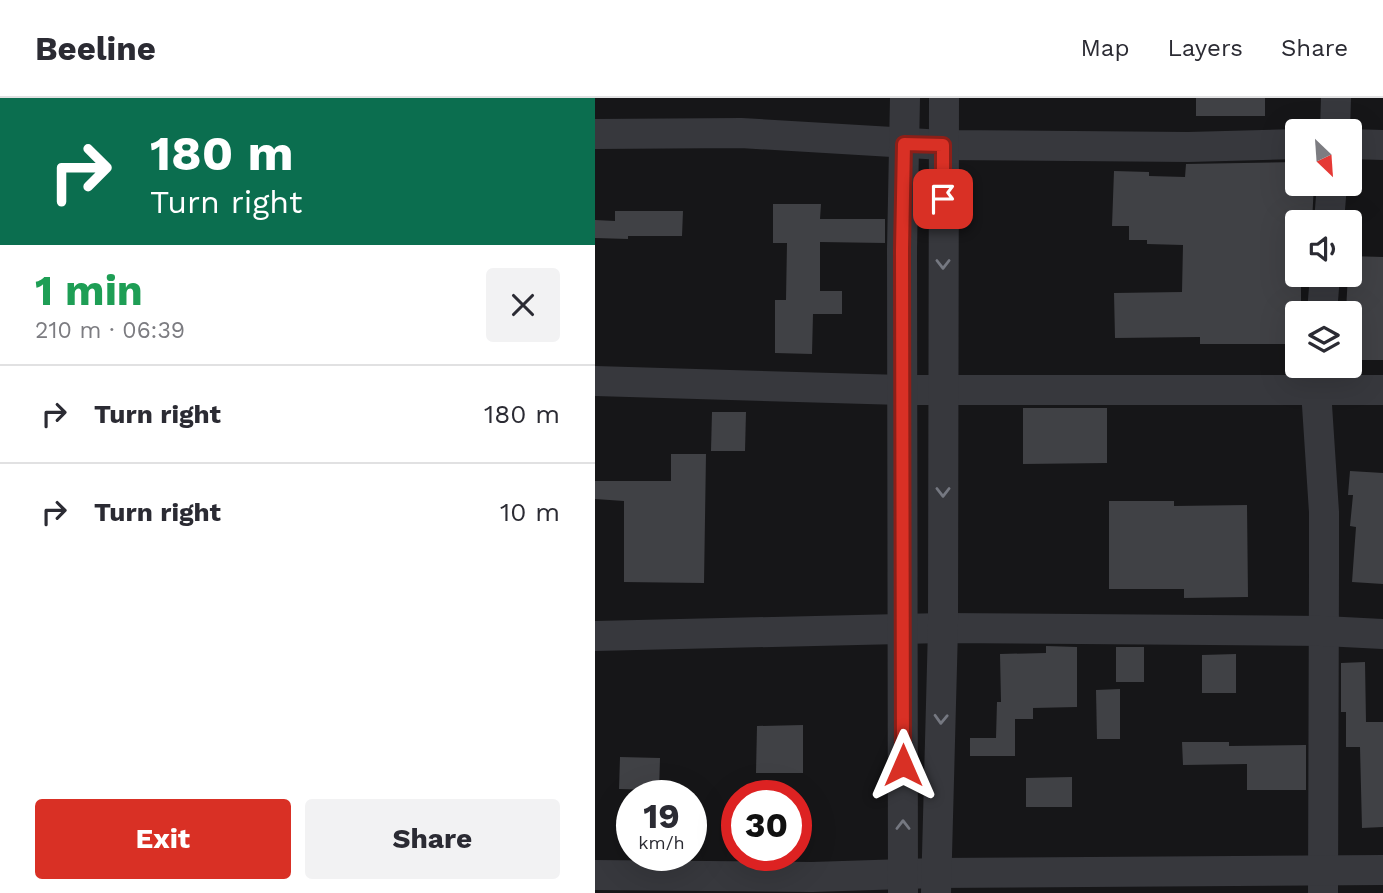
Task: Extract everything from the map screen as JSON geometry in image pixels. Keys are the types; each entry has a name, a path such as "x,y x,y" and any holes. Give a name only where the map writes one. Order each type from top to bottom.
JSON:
{"street":[{"path":"903,883 902,390 905,98"},
{"path":"936,883 943,628 944,98"},
{"path":"1335,119 1336,98"},
{"path":"595,134 741,133 943,145 1188,147 1285,144"},
{"path":"1362,144 1383,145"},
{"path":"595,381 902,390 1317,378 1383,390"},
{"path":"1317,378 1324,512 1322,881"},
{"path":"595,636 943,628 1324,631 1383,634"},
{"path":"595,875 811,877 903,883 1322,881 1383,870"}],"building":[{"path":"1196,98 1265,98 1265,116 1196,116"},
{"path":"1285,162 1285,196 1313,196 1313,210 1285,210 1285,287 1301,287 1301,301 1285,301 1285,344 1200,344 1200,337 1115,338 1114,293 1182,292 1183,245 1147,244 1147,240 1129,240 1129,226 1112,226 1114,171 1185,177 1186,164"},
{"path":"773,204 821,204 820,219 885,219 885,243 820,242 820,291 842,291 842,314 813,314 812,354 775,353 775,300 786,300 787,243 773,243"},
{"path":"615,211 683,211 682,236 595,238 595,220 615,221"},
{"path":"1362,256 1383,257 1383,360 1362,360 1362,301 1347,301 1347,287 1362,287"},
{"path":"1023,408 1107,408 1107,463 1023,464"},
{"path":"712,412 746,412 745,451 711,451"},
{"path":"671,454 706,454 704,583 624,582 624,501 595,499 595,481 671,481"},
{"path":"1350,471 1383,473 1383,584 1352,582 1356,527 1350,526 1353,495 1348,495"},
{"path":"1109,501 1174,501 1174,506 1247,505 1248,597 1184,598 1184,589 1109,589"},
{"path":"1046,646 1077,647 1077,707 1033,708 1033,719 1015,719 1015,756 970,756 970,738 996,738 997,702 1001,702 1000,654 1046,653"},
{"path":"1116,647 1144,647 1144,682 1116,682"},
{"path":"1236,654 1236,693 1202,693 1202,655"},
{"path":"1365,662 1366,722 1383,722 1383,827 1362,828 1360,747 1346,747 1346,712 1341,712 1341,663"},
{"path":"1120,689 1120,739 1097,739 1096,690"},
{"path":"803,725 803,773 756,773 757,726"},
{"path":"1182,742 1229,742 1229,746 1306,745 1306,790 1247,790 1247,764 1183,765"},
{"path":"620,757 660,758 659,780 619,780"},
{"path":"1072,777 1072,807 1026,807 1026,778"}],"route":[{"path":"903,765 904,144 943,145 943,199"}]}
